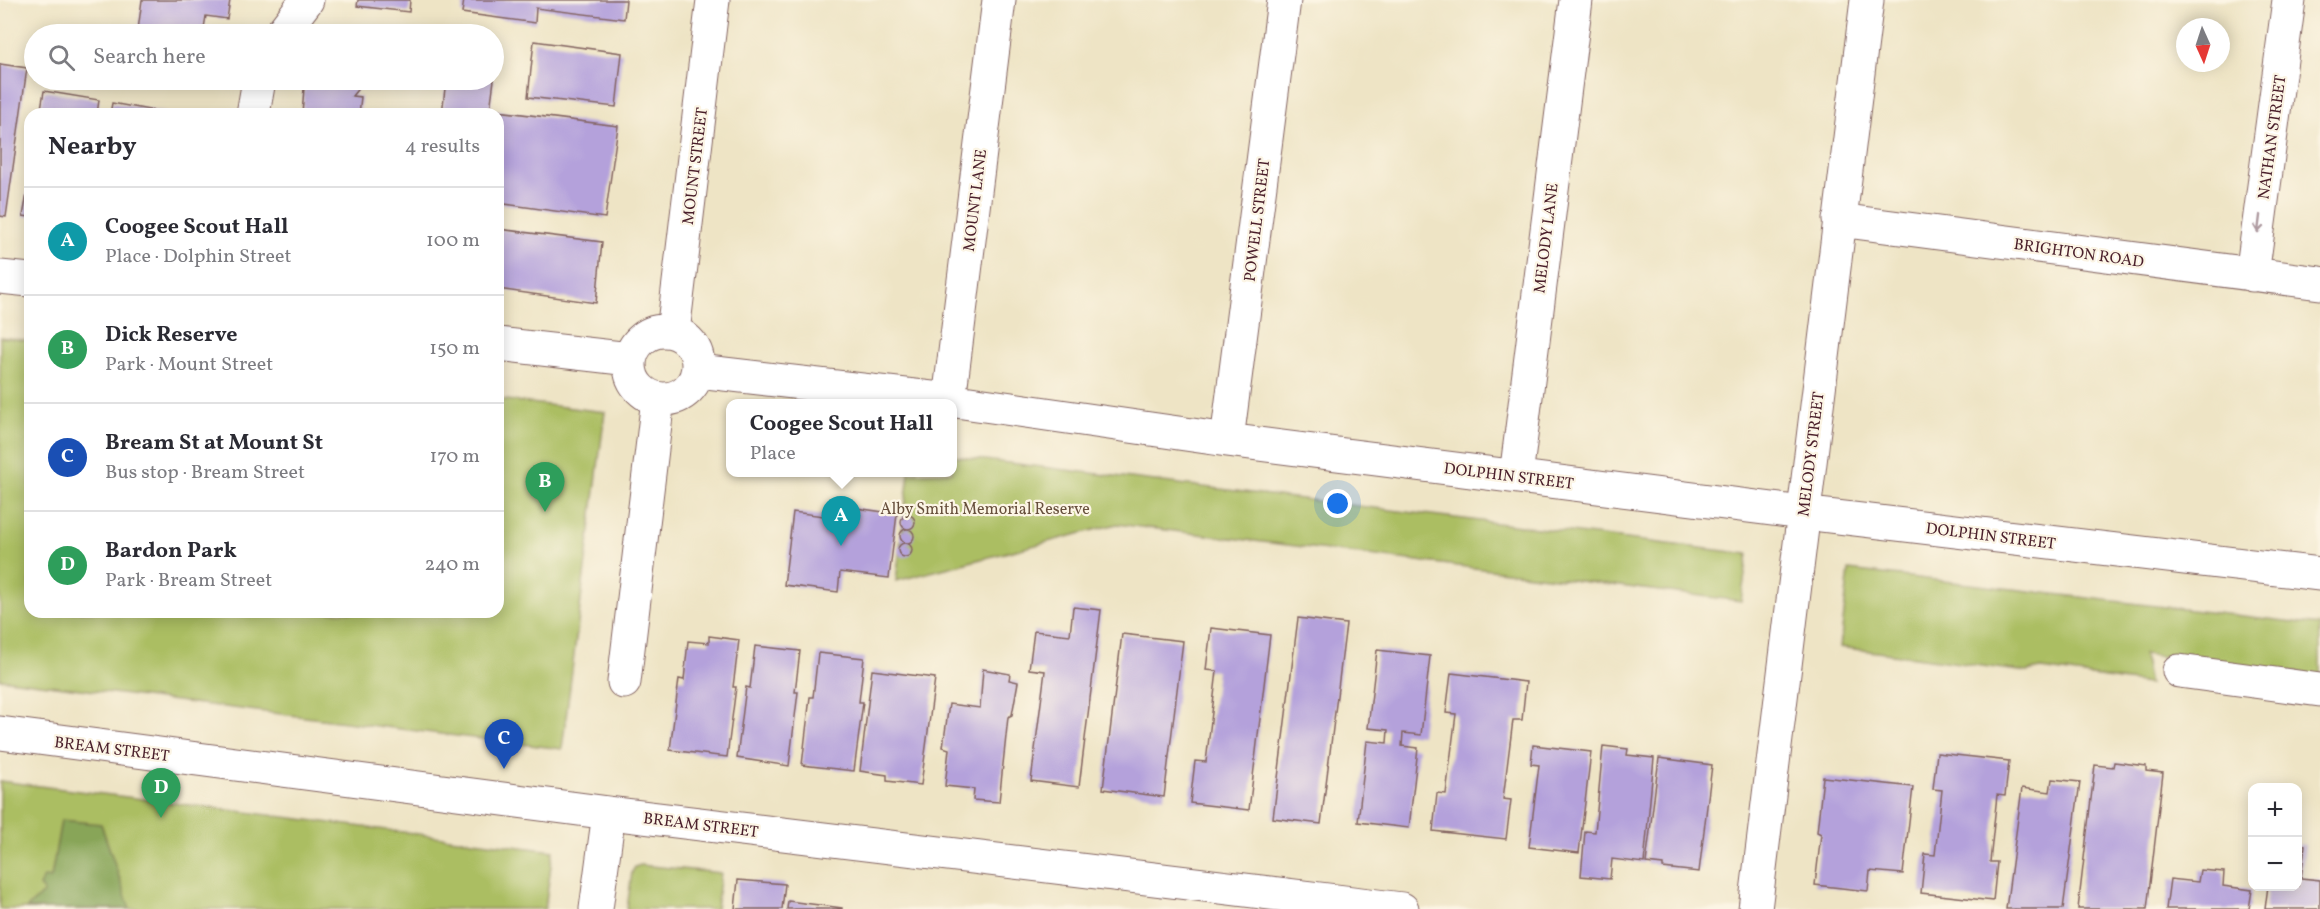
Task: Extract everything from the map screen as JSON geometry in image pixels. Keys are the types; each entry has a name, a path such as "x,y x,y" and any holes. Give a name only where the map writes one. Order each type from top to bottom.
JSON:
{"street":[{"path":"289,24 307,0"},
{"name":"MOUNT STREET","path":"673,332 714,0"},
{"name":"MOUNT LANE","path":"949,399 999,0"},
{"name":"POWELL STREET","path":"1227,440 1284,0"},
{"name":"MELODY LANE","path":"1516,476 1575,0"},
{"name":"MELODY STREET","path":"1755,909 1867,0"},
{"name":"NATHAN STREET","path":"2252,275 2289,0"},
{"path":"254,108 257,90"},
{"name":"BRIGHTON ROAD","path":"1839,220 2320,283"},
{"path":"0,277 24,279"},
{"path":"654,332 673,332 693,347 698,359 698,371 693,384 683,394 671,399 658,399 645,394 635,386 630,373 630,359 634,348 642,338 654,332"},
{"path":"504,345 630,359"},
{"name":"DOLPHIN STREET","path":"698,371 940,399"},
{"path":"624,682 658,399"},
{"name":"DOLPHIN STREET","path":"957,401 1227,440 1803,513 2320,574"},
{"path":"2179,671 2320,690"},
{"name":"BREAM STREET","path":"0,733 609,813 1402,909"},
{"path":"596,909 609,813"}],"green space":[{"path":"0,337 24,340 24,618 504,618 504,400 605,412 562,749 0,679"},
{"name":"Alby Smith Memorial Reserve","path":"957,457 1748,554 1741,601 1117,524 896,581 909,477 957,477"},
{"path":"1849,570 2320,625 2320,676 2143,654 2149,684 2041,669 2027,672 1840,647"},
{"path":"0,781 553,851 545,909 0,909"},
{"path":"61,820 101,824 130,909 26,909 44,892 39,886 44,877 51,878"},
{"path":"640,865 721,873 716,909 627,909 632,872"}],"building":[{"path":"142,0 230,0 227,19 206,16 205,24 139,24"},
{"path":"358,0 410,0 409,12 357,6"},
{"path":"464,0 626,0 624,19 536,8 535,23 462,13"},
{"path":"534,41 622,53 616,107 528,97"},
{"path":"0,64 24,68 24,89 6,217 0,216"},
{"path":"304,90 357,90 352,96 361,97 360,108 302,108"},
{"path":"445,90 493,90 490,108 443,108"},
{"path":"44,91 99,100 98,108 41,108"},
{"path":"112,103 139,108 111,108"},
{"path":"504,112 618,126 605,218 504,204"},
{"path":"504,230 602,242 596,303 504,290"},
{"path":"849,507 897,514 889,578 840,572 838,592 784,585 793,512 847,519"},
{"path":"908,515 913,517 915,522 913,527 908,529 903,527 901,522 903,517"},
{"path":"907,529 912,531 914,536 912,541 907,543 902,541 900,536 902,531"},
{"path":"905,543 910,545 912,550 910,555 905,557 900,555 898,550 900,545"},
{"path":"1073,607 1101,610 1079,787 1031,781 1045,671 1029,669 1034,631 1070,635"},
{"path":"1298,618 1346,624 1321,824 1273,818"},
{"path":"1211,628 1270,635 1249,810 1190,803 1195,761 1206,762 1217,671 1206,670"},
{"path":"1122,634 1183,641 1164,797 1103,789"},
{"path":"709,636 739,640 733,687 736,687 727,757 670,750 679,679 684,680 688,641 709,643"},
{"path":"755,646 800,651 795,692 798,692 789,766 737,758 746,687 750,688"},
{"path":"1377,650 1430,656 1421,735 1403,733 1402,746 1418,748 1409,828 1358,822 1367,741 1387,743 1388,730 1368,728"},
{"path":"818,653 864,658 859,702 863,702 854,771 802,765"},
{"path":"983,669 1010,674 1009,680 1018,682 1012,715 1008,717 999,802 973,800 974,789 945,786 949,749 943,747 949,704 980,708"},
{"path":"872,670 935,678 921,785 887,781 887,775 860,771"},
{"path":"1451,673 1526,682 1522,720 1513,720 1503,799 1511,800 1506,839 1433,831 1437,793 1446,794 1456,714 1446,713"},
{"path":"1533,745 1591,752 1579,853 1529,847 1539,765 1531,764"},
{"path":"1603,746 1628,749 1627,755 1654,758 1644,863 1612,859 1610,879 1581,876 1585,831 1595,832"},
{"path":"1937,753 2009,761 2005,796 1997,795 1990,862 1997,862 1993,901 1921,893 1925,854 1935,855 1942,790 1933,789"},
{"path":"1659,758 1712,765 1699,872 1663,868 1663,865 1646,863"},
{"path":"2114,762 2146,766 2146,771 2163,773 2147,909 2078,909 2095,765 2113,767"},
{"path":"1823,777 1913,787 1903,874 1870,871 1868,891 1815,885 1821,834 1817,832"},
{"path":"2052,779 2080,782 2063,909 2006,909 2022,788 2050,792"},
{"path":"2302,845 2305,845 2302,870"},
{"path":"2200,870 2224,872 2223,886 2252,891 2249,909 2166,909 2170,879 2198,882"},
{"path":"2302,878 2320,880 2320,909 2265,909 2267,891 2302,891"},
{"path":"738,880 785,884 782,909 735,909"},
{"path":"788,901 842,908 842,909 787,909"}],"place":[{"name":"Dick Reserve","path":"545,512"},
{"name":"Coogee Scout Hall","path":"841,546"},
{"name":"Bream St at Mount St","path":"504,769"},
{"name":"Bardon Park","path":"161,818"}]}
